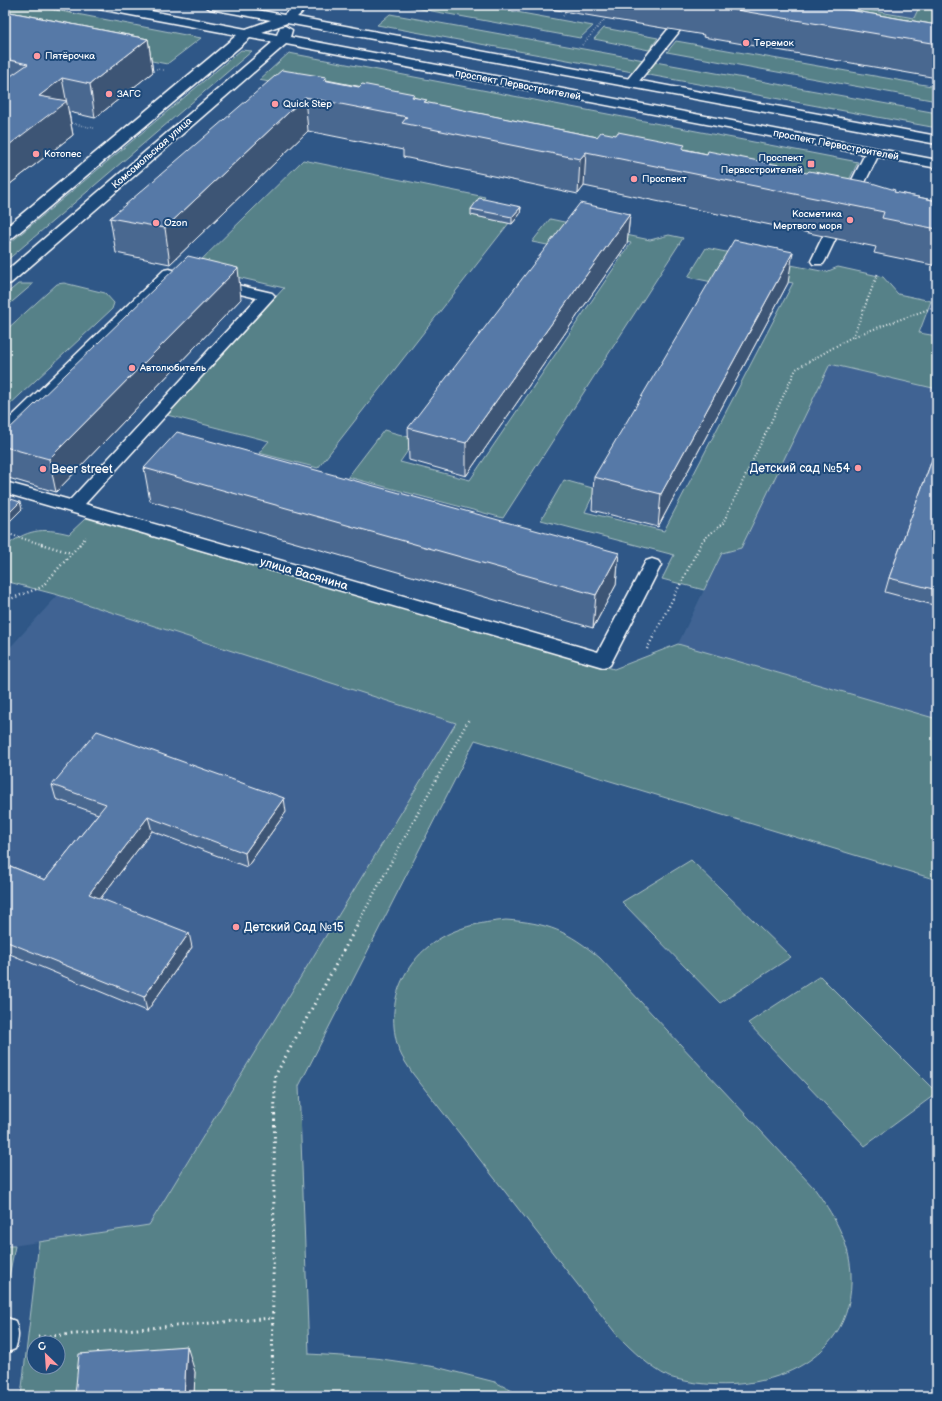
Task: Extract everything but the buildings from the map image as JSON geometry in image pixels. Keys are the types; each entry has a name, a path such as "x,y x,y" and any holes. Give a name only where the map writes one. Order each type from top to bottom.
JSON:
{"main road":[{"name":"проспект Первостроителей","path":"99,5 873,152 936,161"},
{"name":"проспект Первостроителей","path":"210,5 937,140"},
{"path":"5,236 247,33 287,19 304,5"},
{"path":"283,40 287,19"},
{"name":"Комсомольская улица","path":"5,280 283,40"},
{"path":"615,103 631,83"},
{"path":"873,152 885,130"}],"lane":[{"path":"631,83 674,30"},
{"path":"842,213 873,152"},
{"path":"818,261 829,238"},
{"path":"5,432 169,273 267,296 73,507"},
{"name":"улица Васянина","path":"5,487 603,660 652,565"},
{"path":"5,1331 5,1339"}],"path":[{"path":"562,16 567,11"},
{"path":"582,45 606,18"},
{"path":"64,122 100,129"},
{"path":"852,337 878,274"},
{"path":"647,649 703,540 723,523 796,369 852,337 937,306"},
{"path":"5,601 42,587 71,553 106,516"},
{"path":"5,533 71,553"},
{"path":"272,1396 275,1076 469,719"},
{"path":"61,1335 273,1318"}],"shaded area":[{"path":"835,5 937,5 937,22"},
{"name":"Детский сад №54","path":"830,364 937,389 937,719 678,644 722,553 741,547"},
{"name":"Детский Сад №15","path":"58,595 456,723 149,1225 6,1247 5,952 93,908 152,831 286,812 109,818 50,894 5,876 5,653"}],"green space":[{"path":"5,5 30,5 201,38 167,64 5,32"},
{"path":"399,5 478,5 593,26 580,38"},
{"path":"820,5 858,5 856,8 914,18 920,5 937,5 937,34 827,15"},
{"path":"390,14 937,113 937,128 377,25"},
{"path":"604,28 658,38 649,50 594,39"},
{"path":"676,41 937,87 937,101 667,52"},
{"path":"241,50 252,51 5,262 5,247"},
{"path":"289,53 858,162 846,186 937,215 259,80"},
{"path":"303,160 485,197 471,215 509,223 318,468 259,453 269,441 167,415 284,288 194,267"},
{"path":"550,219 650,240 669,235 683,238 503,518 348,477 384,430 416,439 400,462 470,480 631,243 576,231 563,248 532,242"},
{"path":"706,248 826,272 838,267 883,277 898,294 931,301 919,333 937,336 937,389 830,364 741,548 722,553 704,590 662,579 674,555 541,520 564,480 596,489 585,512 664,531 793,283 725,269 717,283 688,277"},
{"path":"64,283 105,293 114,303 112,309 5,409 5,331 57,284"},
{"path":"18,284 33,284 5,308 5,295"},
{"path":"86,518 614,669 678,644 937,719 937,880 475,740 299,1086 309,1354 375,1358 436,1367 495,1382 522,1396 194,1396 195,1372 89,1396 21,1396 26,1353 26,1375 66,1375 66,1335 28,1335 39,1242 149,1225 456,723 58,595 5,581 5,547 27,534 42,531 69,534"},
{"path":"691,860 791,957 720,1003 622,902"},
{"path":"506,920 534,923 557,930 578,941 600,958 814,1188 828,1208 839,1228 847,1249 851,1273 848,1306 836,1334 817,1355 792,1370 763,1380 732,1385 700,1383 669,1377 648,1364 617,1335 413,1074 399,1050 395,1032 394,1013 397,996 403,979 412,964 424,951 438,940 455,931 474,925"},
{"path":"820,976 937,1093 865,1146 748,1023"},
{"path":"5,1246 15,1246 7,1287 5,1287"}],"place":[{"name":"Теремок","path":"746,43"},
{"name":"Пятёрочка","path":"37,56"},
{"name":"ЗАГС","path":"109,94"},
{"name":"Quick Step","path":"275,104"},
{"name":"Котопес","path":"36,154"},
{"name":"Проспект Первостроителей","path":"811,164"},
{"name":"Проспект","path":"634,179"},
{"name":"Косметика Мертвого моря","path":"850,220"},
{"name":"Ozon","path":"156,223"},
{"name":"Автолюбитель","path":"132,368"},
{"name":"Детский сад №54","path":"858,468"},
{"name":"Beer street","path":"43,469"},
{"name":"Детский Сад №15","path":"236,927"}]}
